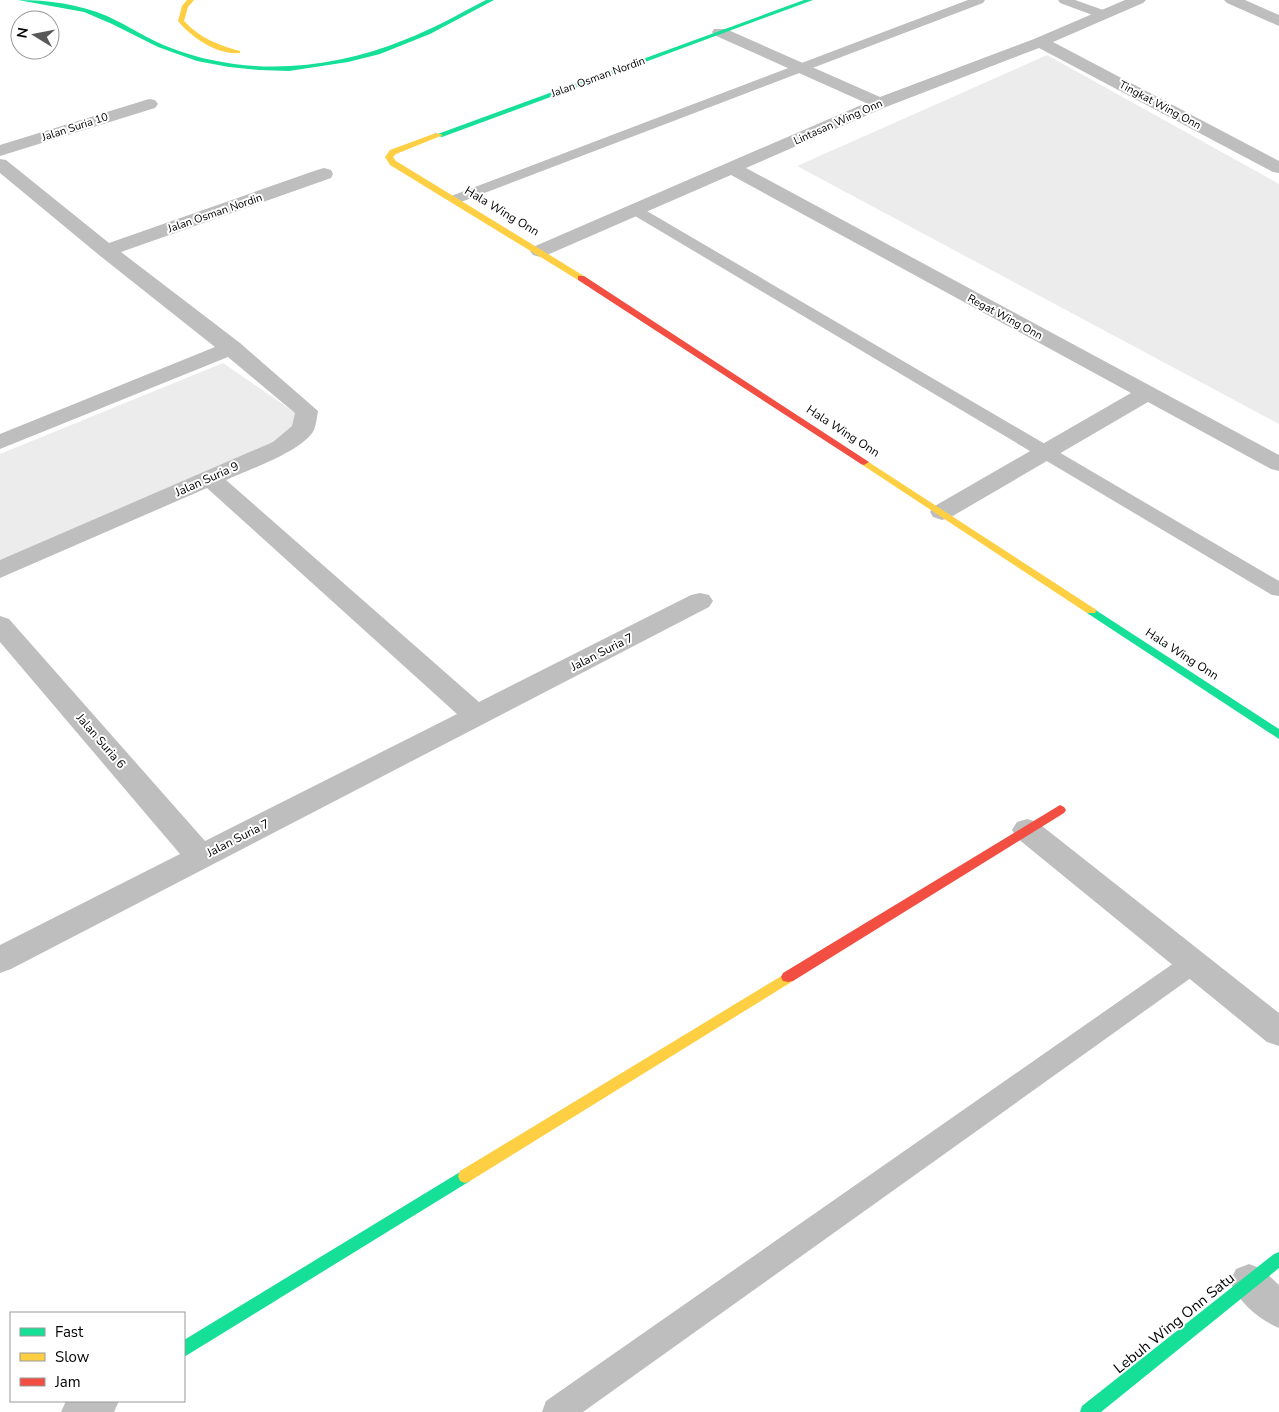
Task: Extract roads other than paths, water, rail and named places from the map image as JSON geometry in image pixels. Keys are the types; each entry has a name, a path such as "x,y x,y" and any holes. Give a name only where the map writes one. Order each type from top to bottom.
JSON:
{"main road":[{"path":"21,0 54,4 95,14 156,44 196,59 240,67 286,69 332,64 381,52 407,42 492,0"},
{"path":"192,0 185,6 181,21 191,34 210,45 246,53"},
{"name":"Jalan Osman Nordin","path":"389,157 394,152 810,0"},
{"name":"Hala Wing Onn","path":"389,157 393,163 540,251 1279,734"},
{"path":"185,1347 1060,810"},
{"name":"Lebuh Wing Onn Satu","path":"1088,1412 1279,1259"}],"street":[{"name":"Lintasan Wing Onn","path":"540,251 880,103 1040,42 1138,0"},
{"path":"1232,0 1279,21"},
{"path":"720,32 880,103"},
{"name":"Tingkat Wing Onn","path":"1040,42 1279,168"},
{"name":"Jalan Suria 10","path":"0,151 149,104"},
{"name":"Jalan Suria 9","path":"0,164 106,251 232,348 307,410 303,429 281,446 0,570"},
{"name":"Regat Wing Onn","path":"732,168 1279,464"},
{"name":"Jalan Osman Nordin","path":"106,251 324,174"},
{"path":"0,190 22,183"},
{"path":"0,442 232,348"},
{"path":"942,512 1147,393"},
{"path":"210,478 477,716"},
{"name":"Jalan Suria 7","path":"0,960 700,601"},
{"name":"Jalan Suria 6","path":"0,625 201,857"},
{"path":"1027,830 1279,1032"},
{"path":"1248,1282 1279,1310"},
{"path":"81,1412 97,1402"}],"lane":[{"path":"456,200 979,0"},
{"path":"1064,0 1102,14"},
{"path":"634,210 1279,590"},
{"path":"557,1412 1193,963"}]}
